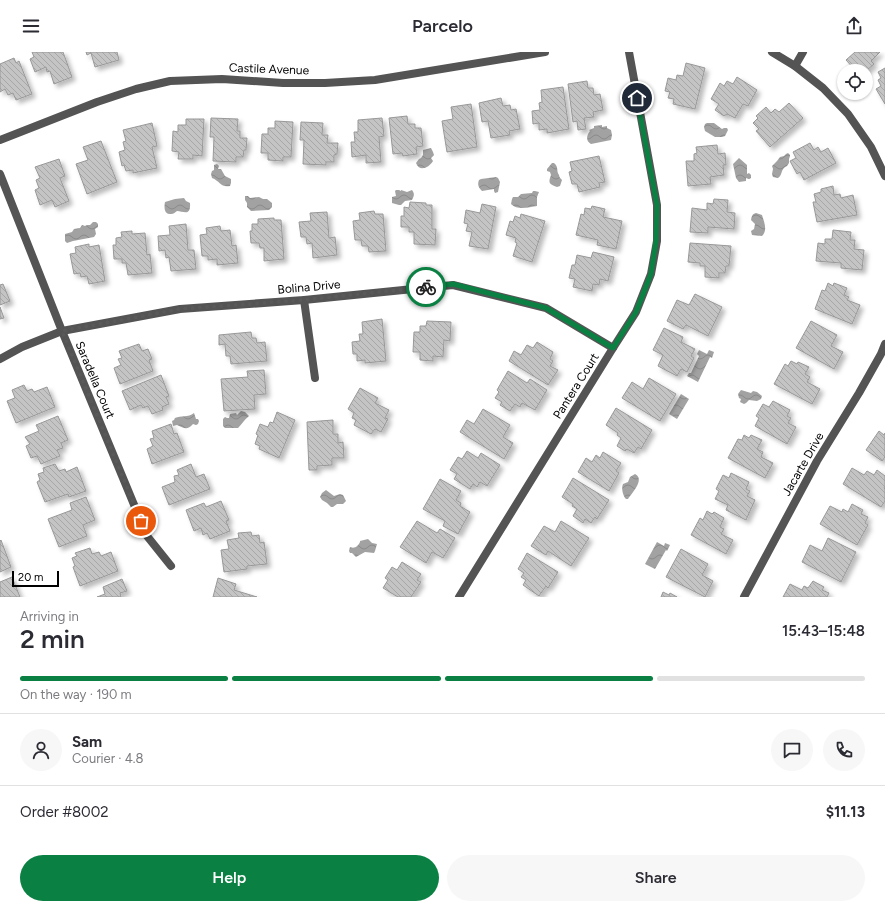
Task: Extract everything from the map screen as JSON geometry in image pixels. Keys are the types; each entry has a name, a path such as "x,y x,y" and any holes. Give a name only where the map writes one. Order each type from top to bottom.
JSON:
{"street":[{"name":"Castile Avenue","path":"0,140 136,88 170,81 222,79 283,83 325,83 374,80 545,52"},
{"name":"Pantera Court","path":"459,597 636,312 651,274 656,241 657,205 629,52"},
{"path":"772,52 795,66 823,88 848,114 871,147 885,176"},
{"path":"795,66 803,52"},
{"name":"Saradella Court","path":"0,174 62,331 147,536 171,566"},
{"name":"Bolina Drive","path":"0,359 22,347 62,331 180,309 304,300 453,284 546,308 613,348"},
{"path":"304,300 314,378"},
{"name":"Jacarte Drive","path":"744,597 817,461 860,394 885,344"}],"water":[{"path":"707,123 714,123 722,129 727,128 728,130 725,136 715,137 705,131 704,127"},
{"path":"602,125 602,127 607,126 607,128 611,130 611,140 591,144 587,138 590,131 589,130 594,128 594,126"},
{"path":"431,148 434,155 431,158 433,161 424,168 417,166 416,163 423,155 423,150"},
{"path":"788,153 790,155 789,163 783,169 780,177 773,177 772,166 780,157"},
{"path":"739,158 747,165 747,174 749,173 751,175 751,178 746,178 746,181 739,182 736,178 733,164"},
{"path":"552,163 556,166 558,174 562,180 560,186 557,187 550,183 551,175 550,172 547,171"},
{"path":"217,164 219,166 218,169 221,169 225,176 231,179 230,186 222,185 212,178 211,174 214,170 214,165"},
{"path":"496,177 500,182 498,192 495,193 494,189 482,191 480,189 478,185 479,180"},
{"path":"396,190 407,192 412,190 414,195 412,200 405,201 401,205 392,203 392,197 396,196"},
{"path":"533,191 539,192 537,197 537,206 520,208 511,204 513,197 518,197 521,194 532,193"},
{"path":"245,196 250,198 259,197 267,199 272,203 272,207 269,210 251,211 247,207"},
{"path":"184,198 190,203 188,212 177,211 169,214 166,212 165,202"},
{"path":"756,213 762,215 765,231 762,236 752,235 751,231 754,229 755,224 751,220 752,216"},
{"path":"93,222 98,224 98,227 95,229 96,234 94,237 67,243 65,241 65,234 72,232 74,229 80,228 82,225 90,225"},
{"path":"699,350 707,354 709,350 714,352 698,382 687,376 691,373 699,356 697,354"},
{"path":"741,390 751,393 753,391 757,392 762,396 761,399 757,401 749,400 744,404 740,402 741,399 739,398 738,394"},
{"path":"681,394 689,399 677,419 669,414"},
{"path":"241,411 245,412 249,416 238,428 225,428 223,426 223,419 225,417 229,418 230,414 236,413 237,415"},
{"path":"194,413 196,419 199,421 198,424 193,424 187,428 177,425 173,426 172,421 175,418"},
{"path":"635,474 639,479 637,486 628,499 626,499 622,488 623,484 628,482 630,477"},
{"path":"326,490 334,496 340,494 343,495 346,501 343,504 337,504 331,507 320,497"},
{"path":"368,539 372,543 377,544 374,553 365,552 356,557 350,553 350,547 355,547 360,541"},
{"path":"657,542 664,546 665,543 670,545 655,569 645,564"}],"building":[{"path":"32,52 63,52 72,77 54,84 50,71 47,72 46,67 35,72 30,59 34,57"},
{"path":"86,52 117,52 119,60 95,67 91,53 87,55"},
{"path":"855,52 880,52 871,61 874,64 873,65 850,64 846,60"},
{"path":"14,58 16,63 19,61 32,94 16,100 13,93 8,95 5,89 0,92 0,64"},
{"path":"686,63 705,68 695,109 673,104 674,99 668,98 670,92 665,91 668,78 676,80 677,75 683,76"},
{"path":"885,68 885,104 876,89 881,86 878,80 881,78 878,72"},
{"path":"737,77 757,90 748,106 743,104 735,118 727,114 724,116 715,110 719,104 711,99 720,83 724,86 727,81 733,84"},
{"path":"587,81 588,88 593,88 594,95 600,94 603,110 593,112 594,117 584,118 586,129 578,130 577,121 573,122 568,84"},
{"path":"563,87 569,129 547,133 547,129 539,130 539,123 533,124 532,111 540,110 539,103 542,102 541,90"},
{"path":"501,98 503,106 510,105 511,110 516,109 520,129 509,131 510,135 491,138 488,121 482,122 479,103"},
{"path":"789,103 803,118 770,147 756,131 759,129 753,123 758,118 756,116 766,107 771,113 775,109 779,112"},
{"path":"471,104 477,147 447,152 442,121 453,119 451,107"},
{"path":"407,116 408,124 415,124 415,128 421,128 423,146 416,147 417,154 403,156 402,153 393,154 389,118"},
{"path":"211,118 238,119 237,131 240,131 240,138 247,138 246,150 244,150 243,157 236,157 236,162 213,161 214,137 210,137"},
{"path":"382,118 384,136 379,137 381,162 366,163 366,155 352,157 351,142 355,142 354,132 358,132 358,120"},
{"path":"186,119 204,119 202,156 193,155 193,159 178,159 179,152 172,151 173,131 178,132 178,125 186,125"},
{"path":"275,121 293,122 291,157 283,157 283,161 268,160 268,153 261,153 262,134 268,134 268,128 275,128"},
{"path":"301,122 323,123 322,135 328,135 327,143 338,143 337,154 334,155 334,162 326,162 326,165 303,164 304,140 300,140"},
{"path":"152,123 157,146 152,147 157,168 133,173 133,170 126,171 124,165 122,166 119,152 125,150 123,142 126,141 123,130"},
{"path":"101,141 117,182 87,194 76,164 88,160 83,147"},
{"path":"810,143 814,150 818,147 821,152 828,148 836,163 804,180 800,172 797,174 790,161 796,158 793,152"},
{"path":"717,145 718,154 725,153 726,165 723,165 724,175 710,177 711,184 688,186 686,161 694,161 694,154 697,153 696,147"},
{"path":"599,156 605,182 599,183 600,187 579,192 577,184 572,184 569,172 572,171 570,162"},
{"path":"59,159 65,176 60,178 69,201 55,207 52,200 40,205 35,190 39,188 36,180 40,178 35,167"},
{"path":"833,186 834,195 840,194 841,198 853,195 857,215 817,222 813,202 816,202 814,194 821,192 821,189"},
{"path":"714,199 728,200 727,212 735,213 734,229 708,227 708,233 690,232 692,208 707,210 707,203 713,204"},
{"path":"410,202 432,205 432,229 436,229 435,245 414,244 414,232 409,232 409,227 401,227 401,216 404,216 404,207 409,208"},
{"path":"482,204 496,207 488,249 469,246 472,232 466,231 468,224 464,223 466,210 480,213"},
{"path":"592,206 605,209 603,217 622,221 616,249 597,245 598,240 576,235 581,214 584,215 585,208 591,209"},
{"path":"374,211 375,214 383,214 386,251 369,252 368,246 362,246 361,240 355,240 353,221 360,220 359,213"},
{"path":"327,212 329,238 335,237 337,255 313,258 312,243 307,244 306,237 301,237 299,222 311,221 310,213"},
{"path":"521,214 545,221 532,262 513,256 517,243 515,242 516,238 506,235 510,221 513,222 515,216 520,218"},
{"path":"274,218 274,220 281,220 284,259 264,261 264,248 260,248 259,243 251,243 250,231 252,231 252,224 258,224 258,219"},
{"path":"186,224 188,250 194,250 196,269 171,271 169,257 166,258 165,250 159,251 158,236 170,235 169,226"},
{"path":"220,226 221,231 230,230 232,246 236,245 238,263 217,265 217,259 208,260 208,256 202,256 200,235 207,234 206,228"},
{"path":"833,230 851,232 850,240 855,240 854,249 864,250 862,270 841,268 841,263 816,261 818,243 825,244 825,239 832,239"},
{"path":"132,231 132,234 145,233 147,255 150,254 152,273 128,275 126,263 122,263 122,259 114,259 113,245 116,245 116,238 122,237 121,232"},
{"path":"690,243 731,246 729,266 726,266 725,273 719,273 719,278 705,277 705,266 700,266 700,263 688,262"},
{"path":"89,244 89,247 99,245 105,281 89,284 87,276 81,277 80,273 74,274 70,254 76,253 75,247"},
{"path":"593,252 614,257 608,281 600,279 599,285 593,284 592,291 573,287 575,279 569,278 572,265 575,265 577,255 591,258"},
{"path":"828,283 833,286 834,283 847,288 844,295 849,297 847,300 860,305 852,324 815,309 822,290 825,291"},
{"path":"3,284 10,301 0,305 0,285"},
{"path":"695,294 722,307 708,336 686,325 683,329 667,321 677,300 689,305"},
{"path":"0,307 4,318 0,319"},
{"path":"382,319 386,361 365,363 365,360 357,361 357,354 353,354 352,342 360,341 359,334 363,334 362,322"},
{"path":"427,321 451,322 450,341 444,340 443,357 433,356 433,361 420,360 420,352 413,352 414,332 420,332 420,326 426,326"},
{"path":"811,321 837,335 831,346 843,352 834,369 796,348"},
{"path":"664,328 683,337 681,342 695,349 691,356 694,358 687,372 681,369 677,376 658,366 663,355 653,350"},
{"path":"251,332 252,338 256,338 257,343 265,342 267,361 231,364 230,356 226,356 225,344 219,345 219,335"},
{"path":"537,342 553,352 550,359 553,361 550,366 558,370 548,385 509,361 514,351 521,355 527,345 533,348"},
{"path":"139,344 142,351 148,349 152,359 149,360 153,371 120,384 114,368 121,365 118,359 122,358 119,351"},
{"path":"791,361 797,364 798,362 809,367 805,374 810,377 807,382 820,389 812,404 774,384 785,364 788,366"},
{"path":"264,370 266,394 254,395 255,409 224,411 221,379 248,377 247,371"},
{"path":"508,371 527,383 530,379 547,390 535,410 522,403 520,407 515,404 510,411 500,405 502,402 495,398 499,392 497,390"},
{"path":"161,375 169,396 166,397 169,404 162,407 163,410 152,414 148,406 143,408 141,405 130,410 122,391"},
{"path":"649,378 676,394 660,421 622,398 632,382 643,389"},
{"path":"24,385 27,391 32,389 34,392 47,387 55,407 16,423 7,401 15,398 12,390"},
{"path":"360,388 378,398 375,403 389,410 385,418 388,419 381,432 375,429 371,434 354,425 356,420 352,418 354,413 348,409"},
{"path":"773,401 790,410 787,416 791,418 788,423 796,427 787,444 755,426 759,418 756,416 763,404 769,407"},
{"path":"616,408 652,430 641,449 638,447 634,453 627,449 625,451 617,446 621,438 617,435 618,433 606,425"},
{"path":"483,409 510,425 503,437 513,443 504,459 460,432 467,420 474,424"},
{"path":"277,412 295,420 279,458 259,449 260,446 255,444 258,435 256,434 260,424 268,427 270,422 273,423"},
{"path":"58,416 68,440 61,443 63,448 57,450 60,456 41,464 37,456 31,458 26,446 30,444 25,437 39,431 36,425"},
{"path":"333,420 333,434 338,434 338,443 343,442 344,458 332,458 332,465 317,466 317,470 309,470 307,422"},
{"path":"171,424 174,434 177,433 184,452 152,464 147,449 153,446 150,439 154,438 152,431"},
{"path":"879,431 884,435 885,433 885,457 882,461 866,450"},
{"path":"744,435 749,438 751,435 762,440 757,449 763,452 761,457 773,463 765,478 728,458 738,439 742,440"},
{"path":"467,451 478,458 481,453 500,465 487,486 480,482 477,487 473,484 470,489 454,479 457,474 450,470 458,457 462,459"},
{"path":"603,452 621,463 616,471 619,473 609,491 578,472 586,458 592,462 596,455 600,458"},
{"path":"55,464 59,471 65,469 66,472 77,467 86,491 69,497 68,494 45,502 37,482 40,480 38,474 44,472 43,468"},
{"path":"191,464 196,477 204,474 210,489 169,505 162,487 175,482 174,476 179,475 177,470"},
{"path":"852,468 864,475 867,471 874,475 877,470 885,476 885,501 881,507 843,484"},
{"path":"731,473 749,482 746,489 750,491 747,496 755,500 746,520 726,510 728,505 715,499 719,491 716,489 723,475 729,478"},
{"path":"573,478 609,500 597,519 595,517 591,523 585,519 583,523 573,516 577,509 572,506 573,504 562,497"},
{"path":"440,479 461,491 456,500 461,503 460,506 470,512 458,534 443,526 445,521 423,509"},
{"path":"86,497 95,520 83,525 87,536 59,547 48,519 72,510 70,503"},
{"path":"221,501 229,520 226,521 230,531 210,539 207,533 203,535 201,528 194,531 186,510 204,503 206,507"},
{"path":"852,504 863,510 861,514 868,517 865,523 868,525 857,545 820,524 830,506 842,512 843,509 848,512"},
{"path":"707,511 712,514 714,512 724,518 720,527 724,529 721,534 733,540 726,554 691,535 700,518 703,520"},
{"path":"417,521 437,533 440,529 455,538 443,558 432,552 426,563 400,547"},
{"path":"561,521 589,538 571,566 548,551 546,555 531,546 544,526 555,532"},
{"path":"251,532 252,536 259,535 260,543 264,542 267,564 247,566 247,569 224,572 221,550 229,549 227,540 239,538 238,533"},
{"path":"828,538 856,552 841,582 802,562 810,545 822,551"},
{"path":"1,540 11,567 0,572 0,541"},
{"path":"90,548 92,554 99,552 101,556 111,552 118,571 80,586 73,567 75,566 72,558 77,556 75,553"},
{"path":"681,549 708,564 702,575 713,581 705,597 666,577"},
{"path":"527,553 558,572 548,588 546,586 539,596 523,585 526,580 521,577 524,573 518,569"},
{"path":"402,562 421,574 417,580 421,582 411,597 398,597 383,588 388,580 385,578 392,567 397,570"},
{"path":"12,577 20,597 0,597 0,582"},
{"path":"218,578 236,584 234,590 257,597 213,597"},
{"path":"122,579 127,591 120,593 121,597 97,597 105,594 103,587"},
{"path":"813,581 824,587 822,590 829,593 827,597 783,597 790,584 802,590 804,586 808,588"},
{"path":"663,592 669,595 670,593 677,597 661,597"}],"way so far":[{"path":"141,521 62,331 180,309 304,300 426,287"}],"route":[{"path":"426,287 453,284 546,308 613,348 636,312 651,274 656,241 657,205 637,98"}]}
